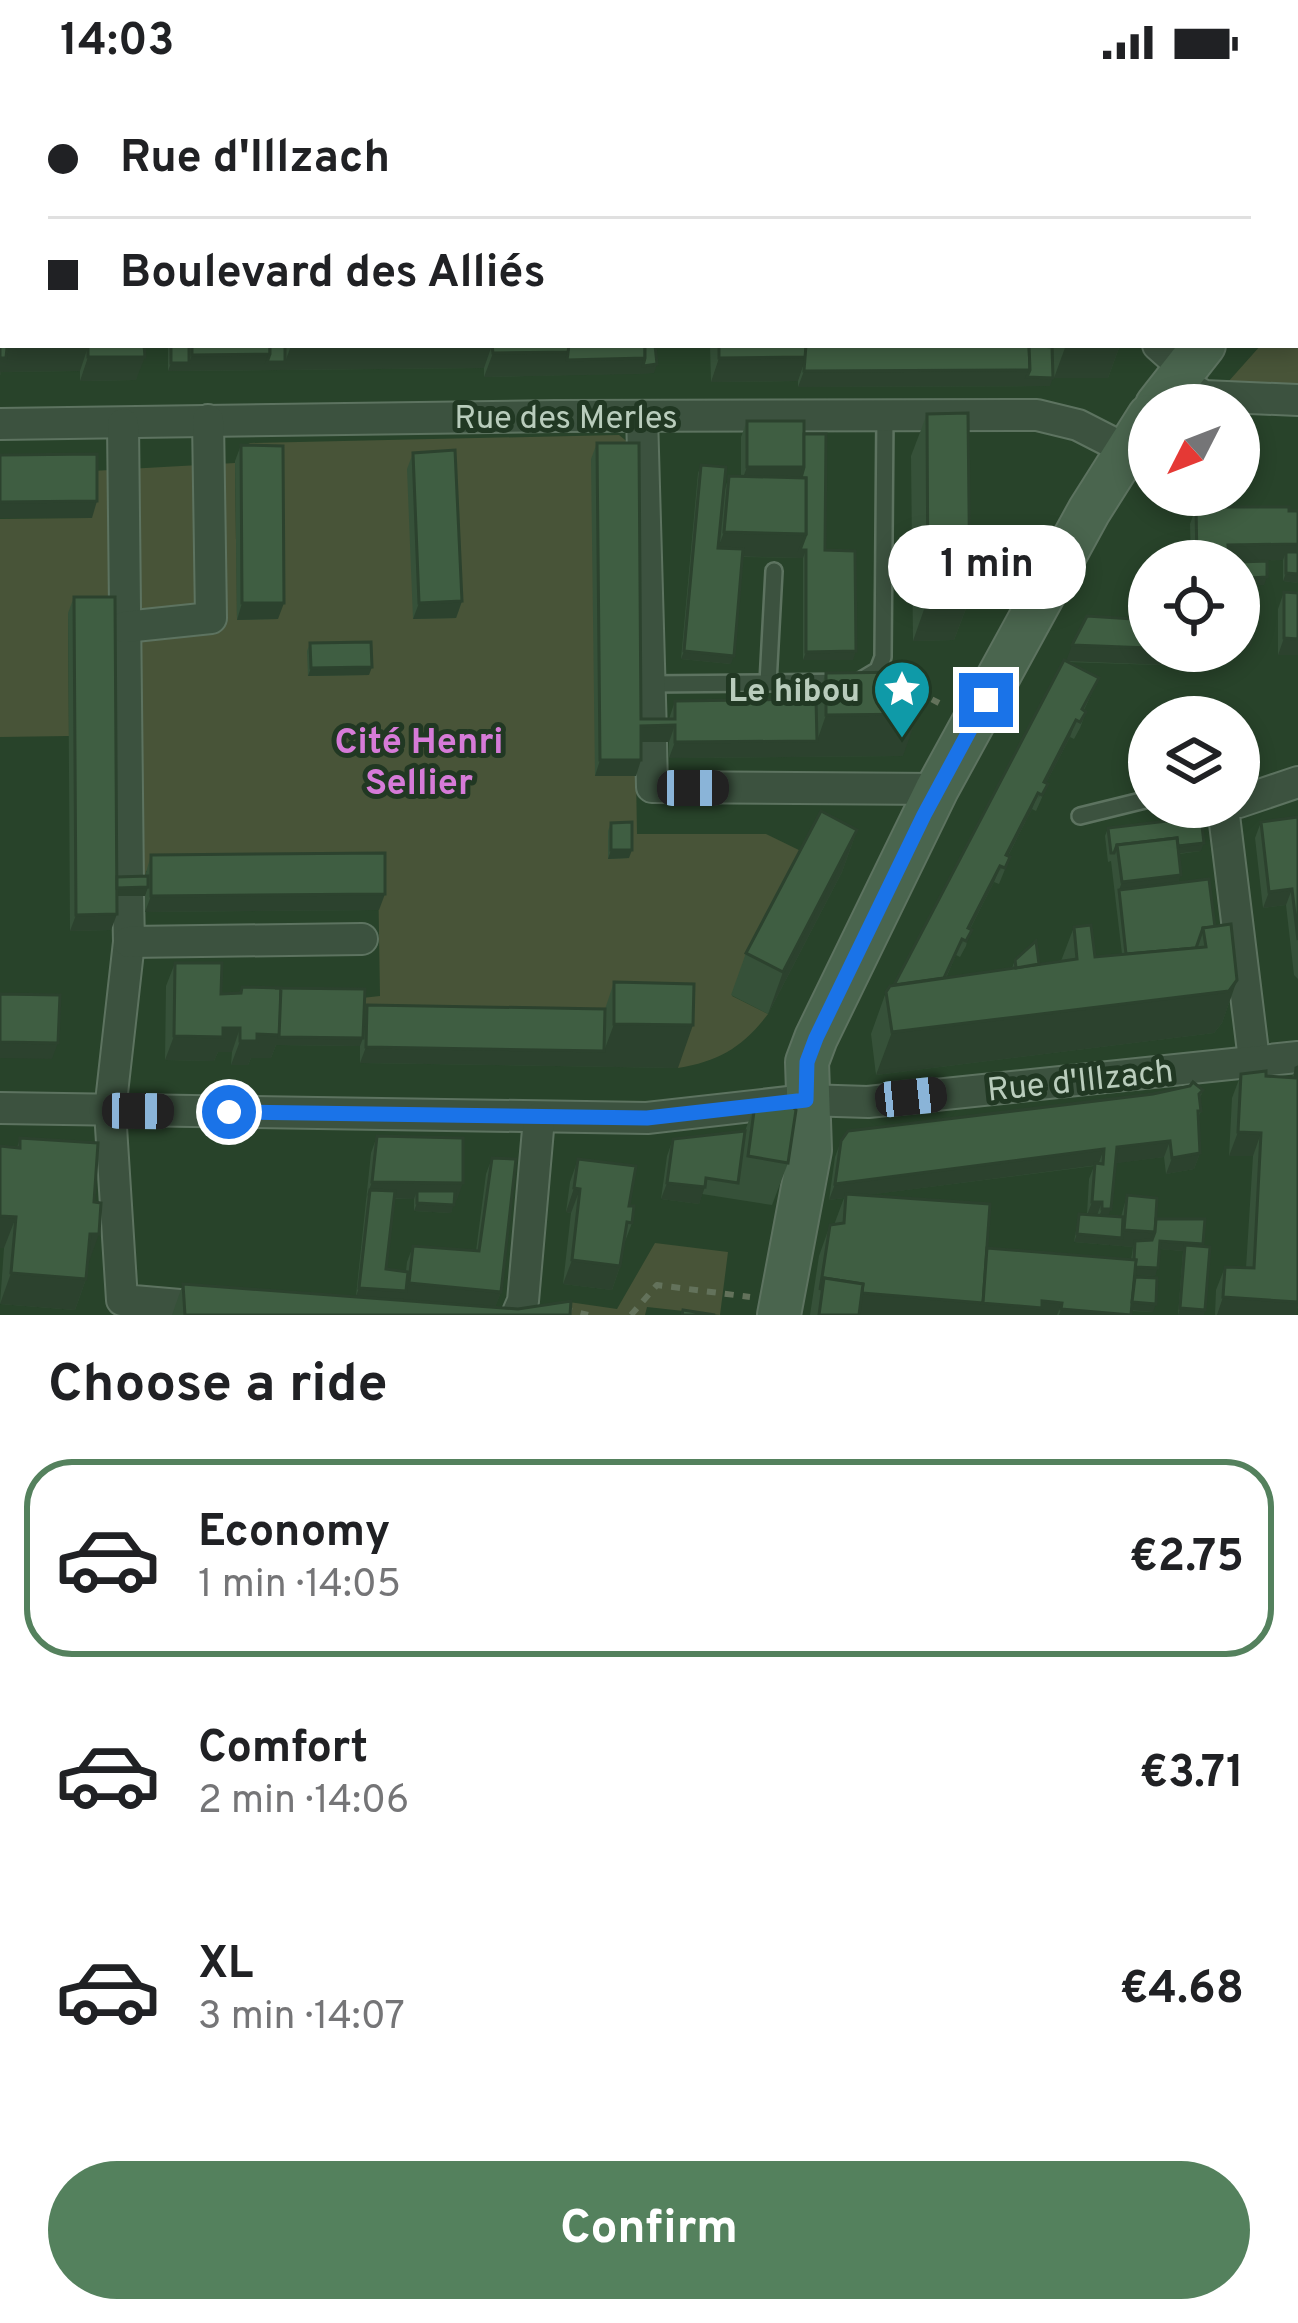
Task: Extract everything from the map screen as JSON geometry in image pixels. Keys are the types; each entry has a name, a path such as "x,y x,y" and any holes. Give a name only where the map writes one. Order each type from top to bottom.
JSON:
{"main road":[{"path":"771,1306 809,1150 807,1062 816,1038 937,789 1128,448"}],"street":[{"path":"1176,368 1204,396 1298,400"},
{"name":"Rue des Merles","path":"0,424 885,414 1036,415 1128,431"},
{"path":"642,416 652,787 937,789"},
{"path":"125,627 211,618 208,420"},
{"path":"123,424 130,942 110,1111 122,1300 296,1315"},
{"path":"1260,795 1298,782"},
{"path":"1225,828 1254,1060"},
{"path":"130,942 362,939"},
{"name":"Rue d'Illzach","path":"0,1108 647,1118 806,1100 868,1102 1298,1057"},
{"path":"520,1308 539,1118"}],"lane":[{"path":"649,684 858,682 878,670 883,657 885,414"},
{"path":"768,683 774,571"},
{"path":"1081,815 1128,804"}],"path":[{"path":"898,682 939,704"},
{"path":"631,1315 657,1285 771,1306"},
{"path":"520,1308 588,1315"}],"green space":[{"path":"1258,348 1298,348 1298,390 1260,390 1260,384 1226,384"},
{"path":"619,435 630,444 595,776 636,776 637,834 766,834 805,853 732,996 768,1014 739,1044 718,1057 678,1068 678,1028 361,1021 362,998 380,996 378,869 146,871 145,885 68,614 69,736 0,737 0,519 91,518 92,471 235,463 237,619 236,461 240,449 250,443"},
{"path":"655,1243 728,1252 720,1315 647,1307 645,1315 560,1315 562,1301 617,1309"}],"building":[{"path":"88,348 144,348 145,357 88,357"},
{"path":"171,348 189,348 189,363 171,363"},
{"path":"192,348 270,348 270,354 192,355"},
{"path":"270,348 285,348 285,362 267,362"},
{"path":"492,348 569,348 569,352 493,353"},
{"path":"569,348 645,348 645,358 567,360"},
{"path":"645,348 655,348 657,364 643,366"},
{"path":"719,348 806,348 806,357 719,358"},
{"path":"806,348 1029,348 1030,370 804,371"},
{"path":"1029,348 1052,348 1053,378 1027,377"},
{"path":"968,413 970,598 928,598 927,414"},
{"path":"747,421 804,421 804,467 747,467"},
{"path":"804,434 826,434 825,550 855,551 856,651 806,652 806,550 800,550 806,534 806,478 801,478"},
{"path":"597,443 639,443 641,719 675,719 675,701 816,699 817,741 675,742 675,725 641,726 641,760 600,760"},
{"path":"241,445 283,446 284,603 242,603"},
{"path":"455,450 462,601 419,603 413,453"},
{"path":"97,454 97,501 0,502 0,455"},
{"path":"701,465 726,467 718,548 743,549 734,656 684,651"},
{"path":"729,476 806,478 806,534 724,532"},
{"path":"1260,507 1298,511 1298,544 1197,540 1196,516 1260,516"},
{"path":"1286,552 1298,552 1298,574 1286,573"},
{"path":"1260,561 1267,561 1267,577 1260,577"},
{"path":"1284,592 1298,593 1298,639 1284,638"},
{"path":"74,597 115,597 117,914 76,915"},
{"path":"1087,616 1128,619 1128,647 1072,645"},
{"path":"371,642 372,667 311,668 310,643"},
{"path":"1064,660 1099,678 1082,709 1086,712 1080,722 1076,720 1044,782 1048,784 1042,795 1038,793 1006,855 1010,857 1005,868 1000,866 944,978 894,985"},
{"path":"918,672 918,714 826,715 826,673"},
{"path":"821,811 857,830 783,972 746,953"},
{"path":"1298,817 1298,940 1292,889 1269,892 1261,822"},
{"path":"632,822 632,850 611,850 611,823"},
{"path":"1108,828 1202,828 1204,843 1178,846 1177,838 1117,845 1111,853"},
{"path":"1177,838 1181,875 1122,882 1117,845"},
{"path":"385,853 385,894 151,896 151,855"},
{"path":"148,876 148,887 117,888 117,877"},
{"path":"1209,879 1215,927 1203,928 1196,948 1126,954 1119,890"},
{"path":"1231,924 1237,980 1229,991 892,1032 886,992 890,986 1077,959 1074,927 1091,925 1095,957 1206,947 1203,928"},
{"path":"1036,941 1039,964 1016,968 1015,960"},
{"path":"175,963 222,963 221,994 241,993 242,987 281,988 280,1035 257,1034 257,1041 240,1041 240,1028 223,1028 223,1037 174,1036"},
{"path":"614,982 694,984 693,1025 614,1024"},
{"path":"281,988 365,989 363,1038 279,1037"},
{"path":"0,994 60,995 58,1043 0,1042"},
{"path":"367,1005 605,1009 604,1051 366,1047"},
{"path":"1298,1067 1298,1302 1223,1297 1225,1267 1254,1268 1261,1133 1238,1132 1241,1074 1266,1071 1266,1076 1295,1078"},
{"path":"1193,1082 1203,1090 1198,1111 1200,1153 1172,1158 1170,1141 1117,1147 1111,1209 1092,1202 1095,1163 1103,1164 1104,1149 835,1184 841,1141 848,1131 1153,1094"},
{"path":"786,1101 796,1110 788,1163 748,1156 755,1104"},
{"path":"745,1131 738,1183 706,1178 705,1187 667,1183 673,1139"},
{"path":"377,1136 463,1138 463,1183 372,1182"},
{"path":"20,1138 98,1143 94,1202 101,1203 99,1234 90,1234 86,1279 11,1273 16,1217 0,1216 0,1146 20,1148"},
{"path":"492,1158 516,1159 501,1292 409,1283 413,1246 479,1251"},
{"path":"578,1159 636,1166 629,1206 634,1206 632,1223 627,1222 620,1266 572,1260 580,1189 574,1188"},
{"path":"370,1190 395,1191 386,1269 408,1272 406,1291 359,1288"},
{"path":"417,1191 455,1191 454,1205 417,1203"},
{"path":"846,1194 990,1204 983,1303 862,1293 863,1284 824,1278 820,1290 830,1225 844,1223"},
{"path":"1127,1195 1157,1198 1155,1232 1124,1230"},
{"path":"1079,1214 1123,1217 1122,1238 1077,1234"},
{"path":"1156,1219 1205,1219 1203,1244 1160,1241 1158,1268 1135,1267 1135,1241 1152,1240"},
{"path":"1185,1245 1210,1247 1205,1310 1180,1308"},
{"path":"987,1248 1136,1260 1131,1315 1061,1309 1062,1303 1042,1301 1042,1308 981,1303"},
{"path":"1135,1277 1157,1278 1156,1304 1132,1302"},
{"path":"824,1278 863,1284 859,1315 819,1315"},
{"path":"183,1284 518,1309 571,1301 570,1315 185,1315"}],"place":[{"name":"Le hibou","path":"902,740"}],"district":[{"name":"Cité Henri Sellier","path":"419,760"}],"route":[{"path":"229,1112 647,1118 806,1100 807,1062 816,1038 924,815 986,700"}]}
